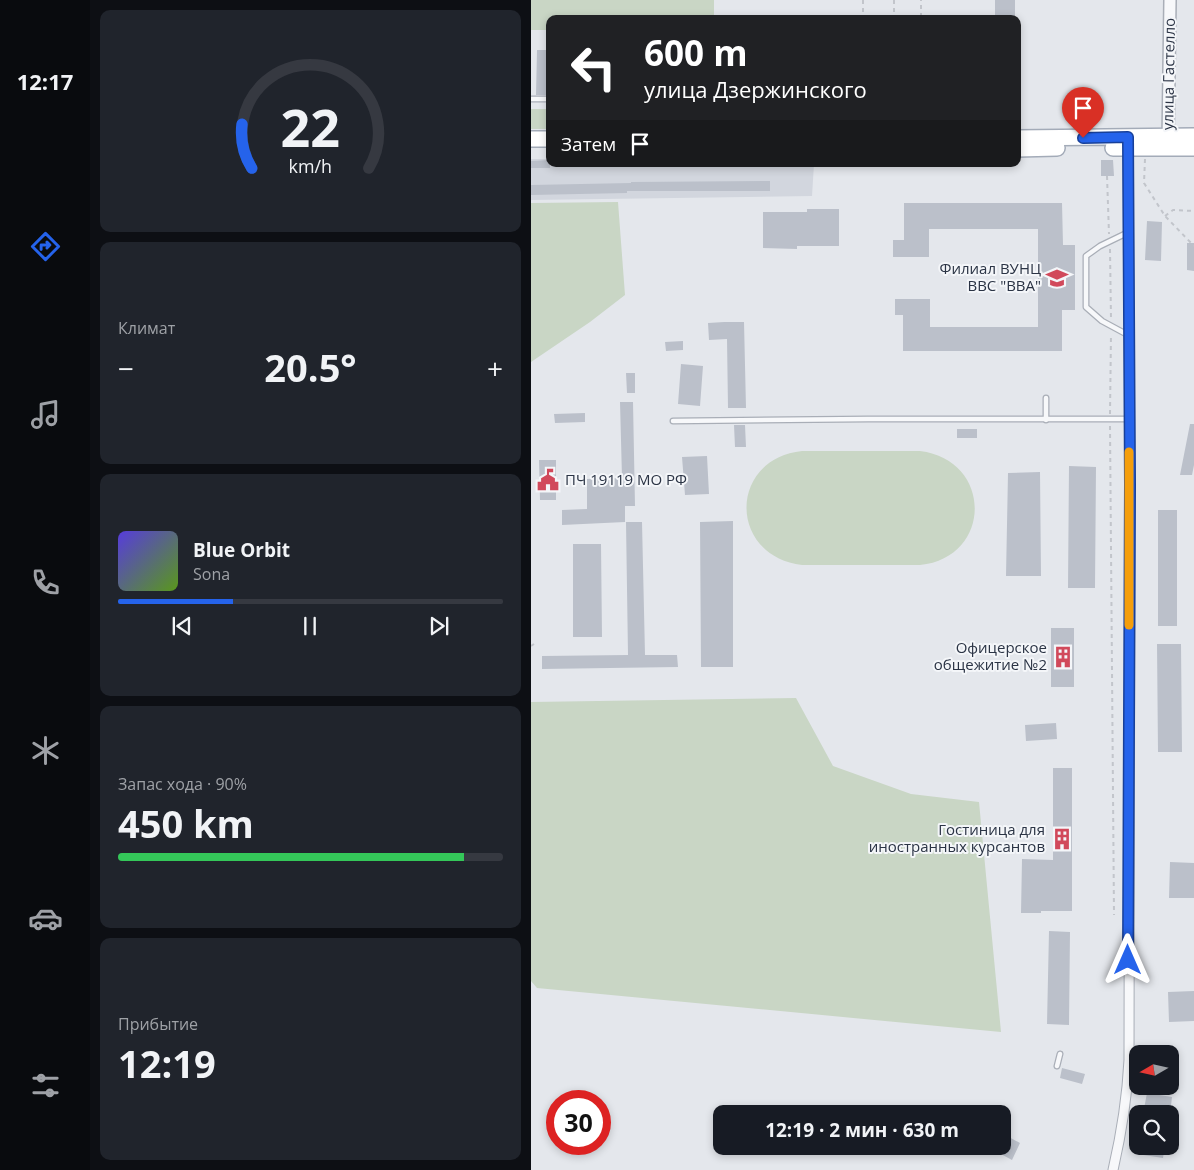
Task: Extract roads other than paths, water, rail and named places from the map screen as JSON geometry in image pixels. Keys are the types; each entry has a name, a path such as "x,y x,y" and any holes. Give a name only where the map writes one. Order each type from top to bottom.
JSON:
{"main road":[{"path":"1021,149 1168,142 1194,136"},
{"path":"1021,138 1128,143"},
{"path":"531,139 546,139"},
{"path":"1168,142 1194,148"},
{"path":"531,148 546,148"}],"street":[{"name":"улица Гастелло","path":"1168,142 1170,0"},
{"path":"1113,1170 1127,1102 1129,1060 1128,143"}],"lane":[{"path":"531,99 546,99"},
{"path":"1129,232 1100,246 1086,256 1086,307 1102,321 1129,336"},
{"path":"1046,398 1046,420"},
{"path":"673,422 869,418 1129,419"},
{"path":"1057,1066 1060,1054"}],"place":[{"name":"Филиал ВУНЦ ВВС \"ВВА\"","path":"1057,278"},
{"name":"ПЧ 19119 МО РФ","path":"548,480"},
{"name":"Офицерское общежитие №2","path":"1063,657"},
{"name":"Гостиница для иностранных курсантов","path":"1062,839"}]}
